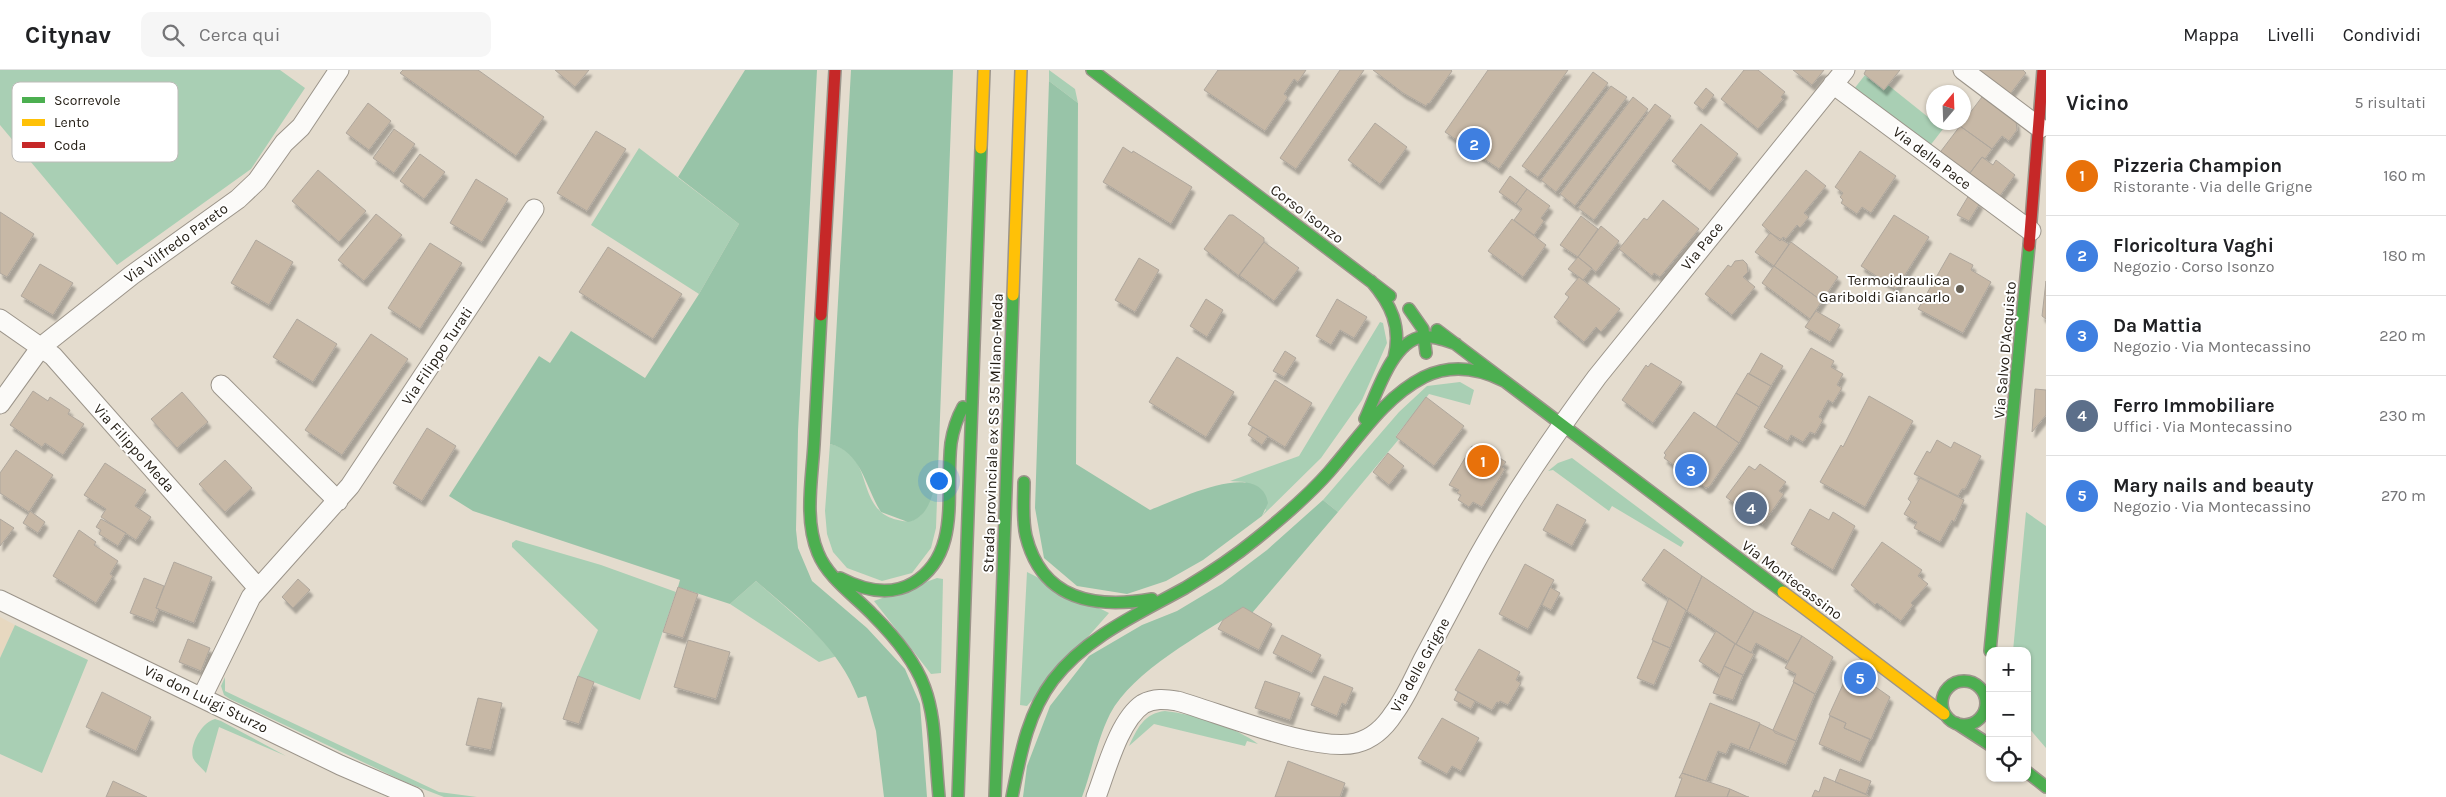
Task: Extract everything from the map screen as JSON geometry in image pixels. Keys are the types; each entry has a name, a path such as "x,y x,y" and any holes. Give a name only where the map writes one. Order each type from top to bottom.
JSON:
{"main road":[{"path":"835,70 811,514 813,536 817,554 825,566 892,636 922,677 936,734 939,797"},
{"name":"Strada provinciale ex SS 35 Milano-Meda","path":"958,797 984,70"},
{"name":"Strada provinciale ex SS 35 Milano-Meda","path":"995,797 1021,70"},
{"name":"Corso Isonzo","path":"1092,70 1504,381"},
{"name":"Via Salvo D'Acquisto","path":"1990,647 1994,632 2044,71"},
{"path":"1350,444 1373,405 1394,358 1398,340 1395,317 1383,294 1371,281"},
{"path":"1012,797 1018,764 1028,729 1052,682 1076,656 1097,637 1231,559 1285,515 1329,471 1350,444 1418,373 1426,354 1426,335 1423,326 1409,309"},
{"path":"1394,358 1404,345 1413,338 1426,335 1445,339 1456,344"},
{"path":"1397,397 1426,377 1460,368 1478,369 1504,381"},
{"path":"1010,373 1021,427"},
{"path":"825,566 837,577 858,588 890,591 915,584 934,566 943,550 947,530 951,445 954,428 968,395 973,374"},
{"name":"Via Montecassino","path":"1504,381 1944,714"},
{"path":"1024,471 1023,514 1026,537 1034,560 1058,588 1073,597 1105,604 1135,602 1184,588"},
{"path":"1971,672 1944,692 1942,699 1944,714 1986,742"},
{"name":"Via Montecassino","path":"1895,676 1914,686 1931,688 1955,683"},
{"path":"1955,683 1969,681 1976,684 1981,689 1986,701 1982,716 1977,720 1970,724 1956,723"},
{"path":"2031,775 2046,787"}],"street":[{"name":"Via Vilfredo Pareto","path":"0,404 41,347 132,275 248,190 264,173 284,143 301,127 338,70"},
{"path":"1963,70 2040,128"},
{"name":"Via della Pace","path":"1839,77 2031,231"},
{"name":"Via Pace","path":"1562,424 1597,377 1839,77"},
{"name":"Via Filippo Turati","path":"202,697 238,619 258,588 338,501 358,474 534,209"},
{"name":"Via Filippo Meda","path":"0,319 53,356 258,588"},
{"path":"221,385 338,501"},
{"name":"Via delle Grigne","path":"1096,797 1116,744 1129,720 1144,703 1156,699 1177,701 1296,738 1327,744 1356,743 1377,732 1386,724 1403,700 1472,569 1518,489 1562,424"},
{"name":"Via don Luigi Sturzo","path":"0,600 340,765 414,797"}],"shaded area":[{"path":"0,617 15,625 0,658"}],"green space":[{"path":"0,70 280,70 305,88 251,169 117,265 31,162 178,162 178,82 12,82 12,139 0,125"},
{"path":"745,70 817,70 798,431 796,530 798,548 812,581 867,628 905,669 920,704 927,797 884,797 876,731 866,696 858,698 839,662 828,647 801,620 756,581 730,604 678,587 680,580 473,511 449,496 539,356 550,363 571,331 645,378 699,294 739,224 678,177"},
{"path":"851,70 953,70 938,471 933,494 926,509 921,515 908,522 881,512 856,462 841,448 830,444"},
{"path":"1049,70 1075,89 1078,103 1049,81"},
{"path":"1865,75 1884,90 1888,85 1926,115 1926,130 1942,130 1929,147 1854,89"},
{"path":"1049,81 1078,103 1076,464 1150,510 1197,492 1234,483 1250,483 1262,490 1268,503 1262,516 1203,560 1166,581 1127,594 1077,586 1044,558 1035,508"},
{"path":"639,148 739,224 699,294 591,225"},
{"path":"1380,322 1383,323 1387,343 1362,400 1321,458 1262,516 1266,510 1245,482 1230,481 1299,456"},
{"path":"1460,382 1474,390 1470,405 1429,394 1396,436 1399,439 1338,512 1323,500 1399,412 1427,386"},
{"path":"830,444 843,449 852,456 858,464 874,503 883,513 896,520 908,521 916,519 922,514 931,498 938,471 936,528 931,548 912,573 882,581 847,568 833,552 827,534 825,511"},
{"path":"1572,458 1684,542 1681,547 1612,506 1609,511 1553,470 1548,471 1558,463"},
{"path":"1323,500 1338,512 1252,613 1243,607 1189,641 1151,668 1120,698 1105,724 1082,797 1023,797 1027,766 1050,706 1089,656 1142,625 1177,611 1222,584 1267,550"},
{"path":"2026,512 2046,526 2046,748 2031,731 2031,647 2013,647"},
{"path":"516,540 601,565 676,592 640,700 578,676 598,630 512,547 512,543"},
{"path":"1027,572 1109,613 1027,706 1020,705"},
{"path":"937,578 943,579 941,673 931,674 874,601"},
{"path":"756,581 815,633 837,656 819,662 730,604"},
{"path":"15,625 88,660 42,773 0,754 0,658"},
{"path":"225,677 225,691 439,792 477,797 444,797 405,782 230,699 224,695 221,686"},
{"path":"1165,711 1214,722 1238,732 1258,744 1247,741 1245,746 1154,724 1129,746 1138,728 1146,718"},
{"path":"215,719 286,756 219,727 206,773 193,758 193,747 201,729"}],"building":[{"path":"403,70 478,70 544,117 516,156 400,73"},
{"path":"555,70 589,70 575,87"},
{"path":"1218,70 1306,70 1298,82 1294,79 1284,94 1288,97 1265,131 1204,90"},
{"path":"1340,70 1364,70 1296,169 1280,158"},
{"path":"1373,70 1452,71 1426,106 1403,93"},
{"path":"1488,70 1568,70 1499,169 1445,132"},
{"path":"1744,70 1758,70 1785,92 1781,97 1783,99 1758,129 1721,99"},
{"path":"1793,70 1824,70 1812,85"},
{"path":"1866,70 1900,70 1884,90 1864,74"},
{"path":"1972,70 2023,70 2026,73 2008,97"},
{"path":"1593,72 1608,83 1538,177 1522,166"},
{"path":"1611,86 1627,97 1556,192 1541,180"},
{"path":"1706,88 1714,95 1703,110 1694,103"},
{"path":"1633,97 1648,109 1575,206 1560,194"},
{"path":"1982,97 2016,121 2017,130 2009,141 2002,136 1992,149 1966,130 1971,130 1971,112"},
{"path":"368,103 391,121 369,150 346,133"},
{"path":"1655,104 1671,116 1594,220 1578,208"},
{"path":"1375,123 1407,147 1380,184 1348,160"},
{"path":"1701,124 1738,154 1710,191 1672,161"},
{"path":"394,129 415,144 394,173 373,158"},
{"path":"1957,130 1966,130 1992,149 1985,159 1982,157 1967,177 1938,155"},
{"path":"596,131 626,149 587,211 557,193"},
{"path":"1123,147 1132,153 1133,151 1192,187 1171,224 1103,182"},
{"path":"1860,151 1896,176 1871,213 1862,207 1857,214 1841,203 1843,200 1840,197 1843,193 1835,187"},
{"path":"420,154 445,172 424,199 400,181"},
{"path":"1982,157 1993,165 1996,160 2015,175 1997,200 1967,177"},
{"path":"318,170 366,211 339,242 292,201"},
{"path":"1806,170 1826,186 1804,213 1809,217 1800,228 1797,225 1786,239 1783,237 1780,241 1762,225"},
{"path":"1510,176 1527,189 1516,204 1499,192"},
{"path":"476,179 508,199 482,242 450,223"},
{"path":"1527,189 1550,206 1541,218 1544,221 1534,235 1514,220 1522,209 1516,204"},
{"path":"1969,195 1980,203 1969,221 1957,215"},
{"path":"1663,200 1699,229 1660,277 1654,273 1652,276 1619,249 1644,218 1647,220"},
{"path":"0,212 34,234 7,277 0,273"},
{"path":"376,214 402,235 364,281 338,260"},
{"path":"1229,215 1233,215 1264,238 1264,242 1239,276 1204,249"},
{"path":"1894,215 1929,237 1896,289 1861,266"},
{"path":"1581,216 1598,229 1578,257 1560,245"},
{"path":"1512,219 1546,245 1523,277 1488,251"},
{"path":"1601,226 1619,241 1596,272 1578,257"},
{"path":"1770,233 1789,244 1774,266 1755,252"},
{"path":"256,240 293,262 269,305 231,283"},
{"path":"1264,242 1299,268 1274,301 1239,275"},
{"path":"1791,242 1838,277 1822,301 1774,266"},
{"path":"430,243 462,263 420,329 388,308"},
{"path":"608,247 682,294 653,339 579,292"},
{"path":"1950,253 1973,265 1971,270 1991,282 1963,333 1918,309"},
{"path":"1578,257 1592,268 1583,280 1568,269"},
{"path":"1139,258 1159,270 1135,312 1115,300"},
{"path":"1743,260 1747,264 1748,272 1743,277 1755,287 1732,315 1705,294 1728,265 1731,267 1735,261"},
{"path":"40,264 73,283 53,315 21,296"},
{"path":"1774,266 1822,301 1810,319 1762,283"},
{"path":"1579,277 1620,309 1601,332 1596,327 1584,342 1554,317 1569,297 1565,294"},
{"path":"2046,281 2046,319 2042,316"},
{"path":"1206,299 1223,310 1207,337 1190,326"},
{"path":"1337,299 1367,317 1354,338 1340,330 1331,345 1316,336"},
{"path":"1816,311 1840,325 1830,342 1805,327"},
{"path":"297,319 337,344 313,382 273,357"},
{"path":"371,334 408,359 342,455 305,430"},
{"path":"1811,348 1834,361 1831,367 1843,374 1837,385 1842,388 1833,403 1828,400 1819,417 1823,420 1815,434 1810,432 1803,442 1791,435 1788,441 1764,427"},
{"path":"1285,351 1296,358 1284,377 1273,371"},
{"path":"1761,353 1783,366 1771,386 1749,374"},
{"path":"1177,357 1234,392 1206,437 1149,402"},
{"path":"1651,363 1682,382 1653,423 1622,400 1646,365 1648,367"},
{"path":"1748,373 1771,386 1759,407 1736,393"},
{"path":"1275,380 1312,403 1285,447 1248,424"},
{"path":"2035,389 2046,390 2046,415 2032,432"},
{"path":"33,391 48,401 50,397 70,410 68,414 84,424 63,455 45,443 42,447 10,425"},
{"path":"182,392 208,422 177,448 151,419"},
{"path":"1736,393 1759,407 1739,443 1716,427"},
{"path":"1869,396 1913,421 1865,507 1820,482 1841,445 1843,447"},
{"path":"1426,397 1464,426 1434,466 1396,437"},
{"path":"1694,412 1739,443 1710,486 1706,488 1664,458 1666,455 1664,453"},
{"path":"1253,427 1268,436 1262,445 1248,435"},
{"path":"427,428 456,446 422,501 393,483"},
{"path":"1937,440 1951,448 1954,442 1981,456 1965,489 1962,489 1958,496 1914,474 1927,451 1930,453"},
{"path":"1472,446 1482,452 1484,448 1506,462 1502,467 1505,469 1482,507 1473,502 1469,507 1458,500 1461,495 1457,493 1459,490 1449,485"},
{"path":"16,450 53,475 29,512 0,493 0,473"},
{"path":"1388,453 1404,466 1389,485 1373,472"},
{"path":"225,460 252,488 225,512 199,484"},
{"path":"105,463 146,490 135,506 151,517 136,540 101,517 106,509 84,495"},
{"path":"1760,464 1786,482 1779,491 1784,494 1763,524 1726,497 1749,466 1755,470"},
{"path":"1920,478 1964,500 1954,522 1952,520 1940,542 1914,528 1917,522 1904,514 1911,502 1908,499"},
{"path":"1557,504 1586,520 1572,546 1543,530"},
{"path":"1810,509 1829,520 1833,512 1855,526 1833,570 1791,544"},
{"path":"30,511 45,522 38,533 23,523"},
{"path":"0,519 14,528 0,546"},
{"path":"101,519 126,533 118,546 99,534 101,530 96,527"},
{"path":"79,530 96,542 94,545 118,561 110,574 113,576 96,603 53,576"},
{"path":"1882,542 1922,570 1918,576 1928,584 1911,603 1913,605 1901,621 1877,603 1875,605 1851,585"},
{"path":"1664,549 1702,576 1687,611 1642,580"},
{"path":"174,562 212,577 194,623 156,608"},
{"path":"1525,564 1554,580 1528,629 1499,614"},
{"path":"1702,576 1754,611 1736,644 1687,611"},
{"path":"144,578 164,586 156,608 159,609 154,622 130,613"},
{"path":"298,579 310,590 293,608 282,597"},
{"path":"678,587 698,594 683,638 663,632"},
{"path":"1550,587 1560,593 1551,610 1542,605"},
{"path":"1669,598 1686,610 1670,648 1652,640"},
{"path":"1243,607 1272,624 1259,650 1218,629 1223,620"},
{"path":"1754,611 1802,636 1788,661 1756,643 1751,653 1736,644"},
{"path":"1716,631 1735,644 1720,675 1699,661"},
{"path":"1282,635 1321,655 1312,673 1273,653"},
{"path":"1802,636 1833,657 1815,694 1793,682 1796,674 1785,668"},
{"path":"188,639 210,648 201,671 179,662"},
{"path":"688,640 730,652 716,699 674,687"},
{"path":"1653,641 1670,648 1654,685 1637,678"},
{"path":"1735,644 1754,654 1743,675 1724,666"},
{"path":"1479,649 1520,672 1516,680 1521,683 1508,705 1500,701 1499,703 1497,702 1492,710 1455,690"},
{"path":"1724,666 1743,675 1733,700 1713,693"},
{"path":"1850,669 1890,697 1871,740 1844,728 1846,723 1829,715"},
{"path":"578,676 594,682 579,724 563,719"},
{"path":"1324,676 1353,688 1346,705 1342,703 1337,716 1311,705"},
{"path":"1265,681 1300,693 1290,720 1255,708"},
{"path":"1794,682 1815,694 1796,741 1775,733 1773,730"},
{"path":"102,692 151,717 136,751 86,727"},
{"path":"1458,692 1475,701 1471,709 1454,700"},
{"path":"478,698 502,703 491,750 466,745"},
{"path":"1710,703 1760,723 1749,750 1731,743 1726,754 1718,751 1706,781 1682,773"},
{"path":"1830,716 1846,723 1844,728 1870,739 1860,762 1819,744"},
{"path":"1442,718 1479,738 1461,771 1452,766 1447,774 1418,758"},
{"path":"1760,724 1796,741 1786,765 1749,750"},
{"path":"1288,761 1345,783 1340,797 1275,797"},
{"path":"1840,769 1871,781 1866,794 1835,782"},
{"path":"1682,773 1730,789 1727,797 1675,797"},
{"path":"1824,777 1869,797 1812,797 1815,790 1819,792"},
{"path":"113,781 147,797 106,797"},
{"path":"1730,789 1748,797 1727,797"}],"traffic: fast":[{"path":"1092,70 1390,296"},
{"path":"958,797 981,148"},
{"path":"1990,647 2029,246"},
{"path":"1371,281 1384,298 1396,326 1397,336 1394,358"},
{"path":"995,797 1013,295"},
{"path":"1409,309 1423,329 1426,353"},
{"path":"821,315 810,499 811,527 814,540 822,562 828,571 895,638 921,679 928,698 932,719 939,797"},
{"path":"1437,330 1783,592"},
{"path":"1365,419 1386,371 1402,348 1411,341 1422,337 1435,338 1456,344"},
{"path":"1012,797 1026,736 1037,707 1053,680 1081,651 1131,617 1204,577 1256,539 1312,490 1372,420 1409,386 1434,373 1454,369 1484,373 1504,381"},
{"path":"840,578 867,589 895,590 913,583 928,571 939,556 945,539 948,520 951,443 963,407"},
{"path":"1024,482 1026,536 1034,557 1044,574 1058,587 1074,595 1091,600 1131,602 1152,599"},
{"path":"1964,681 1976,685 1982,691 1986,703 1982,715 1976,721 1964,725 1952,721 1946,715 1942,703 1946,691 1952,685 1964,681"},
{"path":"1956,723 1986,742"},
{"path":"2031,775 2046,787"}],"traffic: slow":[{"path":"981,148 984,70"},
{"path":"1013,295 1021,70"},
{"path":"1783,592 1944,714"}],"traffic: jam":[{"path":"821,315 835,70"},
{"path":"2029,246 2043,70"}],"place":[{"name":"Floricoltura Vaghi","path":"1474,144"},
{"name":"Termoidraulica Gariboldi Giancarlo","path":"1960,289"},
{"name":"Pizzeria Champion","path":"1483,461"},
{"name":"Da Mattia","path":"1691,470"},
{"name":"Ferro Immobiliare","path":"1751,508"},
{"name":"Mary nails and beauty","path":"1860,678"}]}
